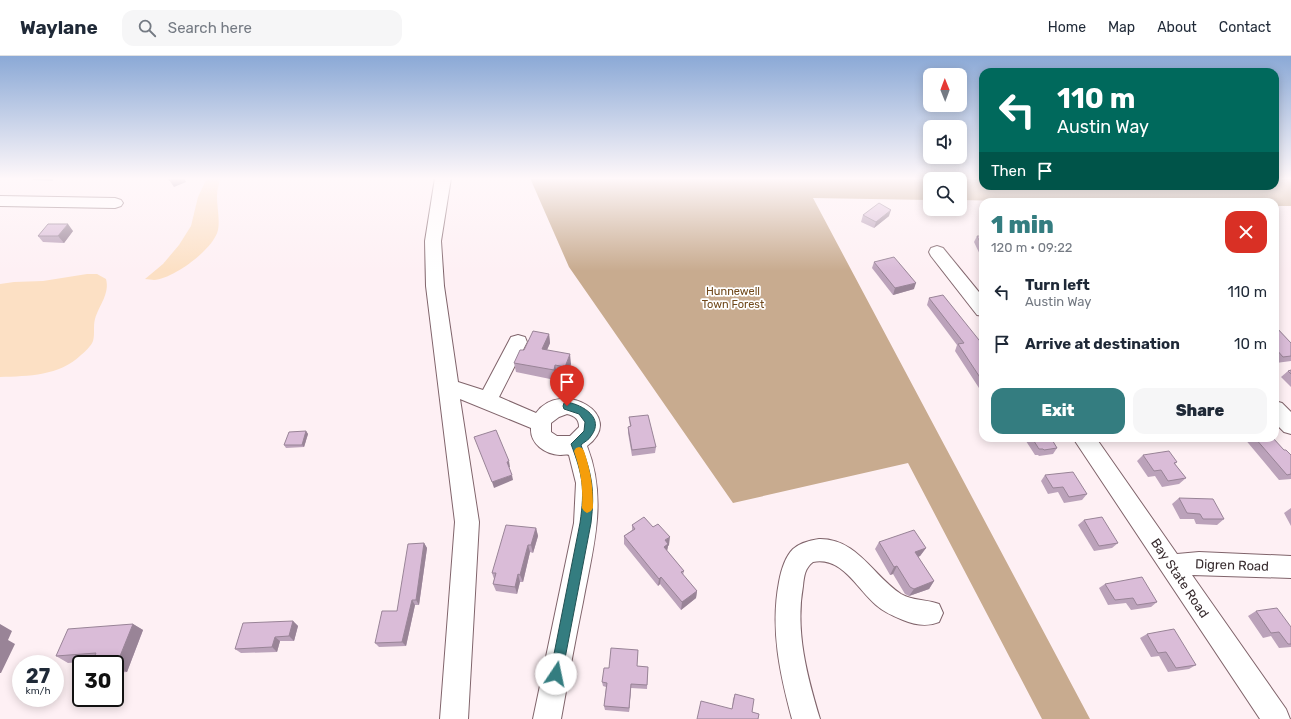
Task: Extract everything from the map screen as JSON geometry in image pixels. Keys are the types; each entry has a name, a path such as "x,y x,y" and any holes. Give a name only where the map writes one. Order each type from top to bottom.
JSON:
{"street":[{"path":"438,209 434,230 433,252 436,297 467,522 454,719"},
{"path":"937,252 979,305"},
{"path":"487,401 518,342"},
{"path":"449,389 462,391 541,423"},
{"path":"567,406 576,407 583,411 587,416 590,428 583,440 576,444 560,446 546,441 542,434 541,423 549,411 558,407 567,406"},
{"path":"1279,413 1291,426"},
{"name":"Bay State Road","path":"1087,442 1276,719"},
{"path":"547,719 586,523 588,486 585,470 576,444"},
{"path":"806,719 791,653 787,606 793,572 798,560 806,553 816,550 826,550 837,553 856,566 891,601 904,609 930,613"},
{"name":"Digren Road","path":"1172,566 1199,563 1291,567"}],"shaded area":[{"path":"195,209 218,209 219,226 215,238 201,254 182,269 171,274 154,280 145,279 163,264 179,245 191,226"},
{"path":"87,274 97,274 106,279 107,284 107,290 95,319 94,338 89,347 72,362 53,371 43,374 0,377 0,284 43,281"}],"green space":[{"name":"Hunnewell Town Forest","path":"544,209 819,209 1090,719 1042,719 908,463 733,503 569,267"}],"building":[{"path":"871,209 891,210 876,222 863,215"},
{"path":"48,224 68,224 58,236 38,236"},
{"path":"894,257 916,283 895,288 874,262"},
{"path":"943,295 979,340 979,376 958,344 964,343 929,298"},
{"path":"1279,330 1291,343 1291,356 1283,357 1279,352"},
{"path":"533,331 549,334 542,349 570,354 565,367 555,365 554,370 514,363 520,350 524,350"},
{"path":"648,415 656,447 632,450 628,427 631,426 629,417"},
{"path":"496,430 509,461 507,462 512,475 492,482 474,437"},
{"path":"306,431 302,445 284,445 289,432"},
{"path":"1035,442 1053,442 1057,448 1044,450 1039,449"},
{"path":"1258,442 1277,442 1291,455 1291,474 1287,475"},
{"path":"1169,451 1177,462 1174,463 1186,478 1168,481 1161,470 1154,471 1143,455"},
{"path":"1073,472 1087,494 1069,497 1063,487 1053,488 1045,475"},
{"path":"1179,498 1213,499 1224,519 1203,519 1200,514 1187,513"},
{"path":"644,517 653,527 658,524 670,537 665,540 668,544 664,547 684,571 681,572 697,591 682,602 661,577 659,579 624,536 635,529 632,525"},
{"path":"1102,517 1118,543 1099,546 1084,520"},
{"path":"506,525 536,528 531,545 528,545 520,575 518,574 515,587 493,584 496,573 492,573"},
{"path":"914,530 926,548 915,552 934,581 914,589 910,587 897,566 894,567 879,542"},
{"path":"424,543 416,600 412,600 402,642 375,643 382,611 397,611 408,544"},
{"path":"1142,577 1157,602 1137,605 1133,598 1115,600 1105,584"},
{"path":"1277,608 1291,627 1291,644 1288,644 1279,632 1271,633 1256,611"},
{"path":"293,621 289,636 275,637 272,647 235,649 243,623"},
{"path":"133,624 120,655 95,655 96,653 56,655 68,629"},
{"path":"1174,629 1196,665 1176,668 1166,652 1158,653 1147,634"},
{"path":"611,648 638,650 637,666 648,667 647,685 631,684 629,708 604,706 607,683 602,682 604,668 609,668"},
{"path":"735,694 754,699 752,712 759,714 758,719 697,719 701,701 732,709"}],"slow traffic":[{"path":"579,451 588,486 587,508"}],"route":[{"path":"556,674 586,523 588,503 588,486 585,470 576,444 583,440 588,434 590,422 583,411 576,407 567,406"}]}
